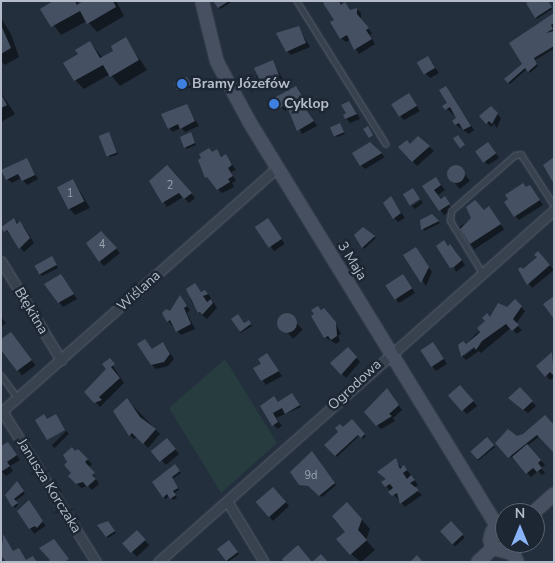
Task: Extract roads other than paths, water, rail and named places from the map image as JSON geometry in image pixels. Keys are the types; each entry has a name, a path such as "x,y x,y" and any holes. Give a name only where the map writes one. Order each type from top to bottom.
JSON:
{"street":[{"name":"3 Maja","path":"202,1 217,62 277,168 495,517"},
{"name":"Wiślana","path":"2,411 277,168"},
{"name":"Ogrodowa","path":"158,562 391,352 554,210"},
{"name":"Błękitna","path":"1,261 61,360"},
{"name":"Janusza Korczaka","path":"2,411 96,562"},
{"path":"544,503 554,494"},
{"path":"227,501 264,562"},
{"path":"478,562 493,548 491,536 495,532"}],"lane":[{"path":"297,1 386,144"},
{"path":"482,273 450,222 451,212 515,156 521,154 554,205"},
{"path":"1,375 18,398"}],"place":[{"name":"Bramy Józefów","path":"182,84"},
{"name":"Cyklop","path":"274,104"}]}
